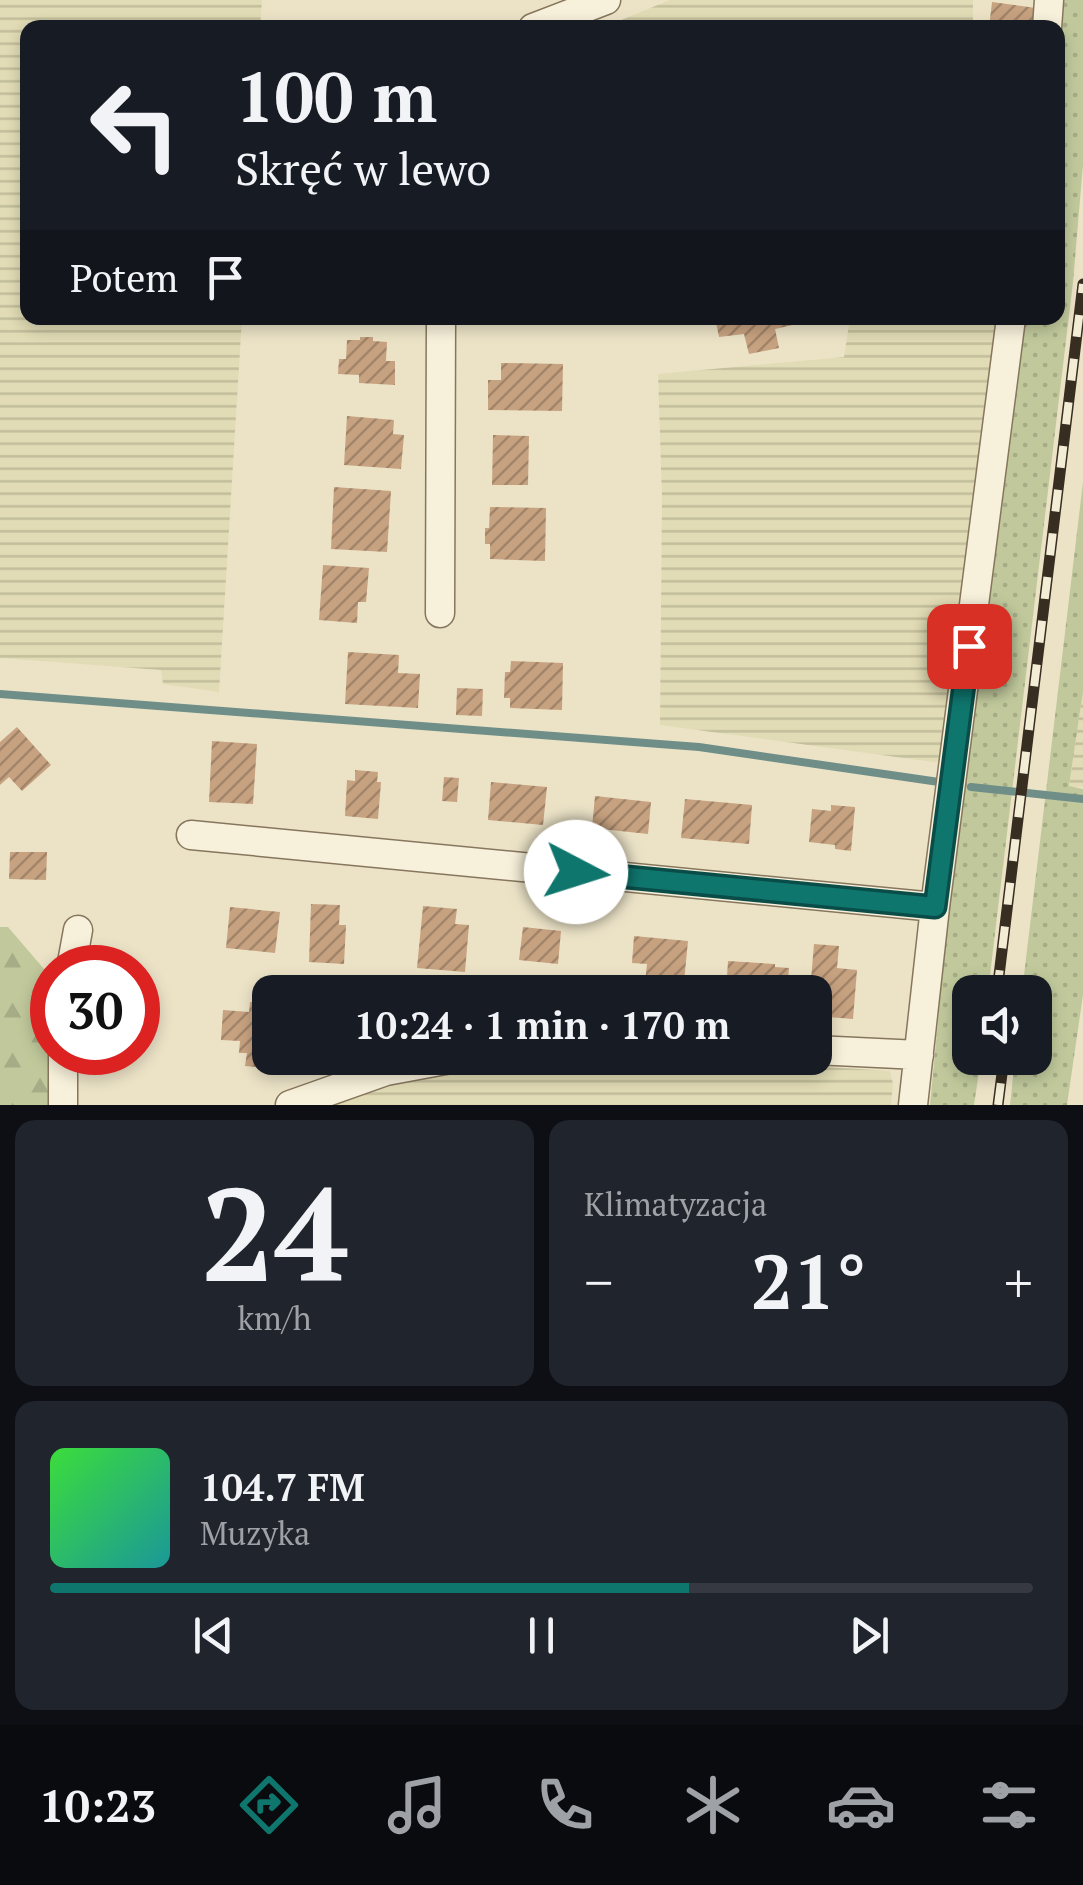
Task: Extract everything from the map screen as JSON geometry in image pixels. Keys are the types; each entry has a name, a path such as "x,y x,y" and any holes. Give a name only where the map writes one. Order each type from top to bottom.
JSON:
{"street":[{"path":"554,20 606,0"},
{"path":"440,325 440,613"},
{"path":"913,1105 1010,325"},
{"path":"190,835 935,907"},
{"path":"76,945 78,930"},
{"path":"832,1051 919,1055"},
{"path":"63,1075 63,1105"},
{"path":"290,1105 375,1075"}],"shaded area":[{"path":"0,0 262,0 261,20 20,20 20,325 242,325 219,692 163,684 161,670 0,658"},
{"path":"670,0 973,0 973,20 621,20"},
{"path":"849,325 1002,325 940,763 660,725 662,498 658,374 844,357"},
{"path":"1083,691 1083,787 1069,787 1082,696"},
{"path":"832,1067 890,1071 893,1084 891,1105 320,1105 386,1084 434,1075 832,1075"}],"green space":[{"path":"1057,0 1083,0 1083,165 1073,282 990,975 952,975 952,1075 978,1075 974,1105 930,1105 961,778 1012,427 1022,325 1065,325 1065,20 1057,20"},
{"path":"1083,482 1083,691 1069,786 1083,789 1083,995 1067,1105 1010,1105 1013,1075 1052,1075 1052,975 1024,975"},
{"path":"0,927 8,927 30,953 30,1075 48,1075 48,1105 0,1105"}],"building":[{"path":"992,2 1036,8 1035,20 990,20"},
{"path":"716,325 793,325 775,329 779,348 749,354 744,334 719,337"},
{"path":"360,337 387,342 386,361 395,361 395,385 359,383 359,375 338,374 339,359 346,359 347,340"},
{"path":"501,363 563,364 562,411 488,410 488,380 501,380"},
{"path":"347,416 394,420 393,434 404,435 401,469 344,465"},
{"path":"493,435 529,436 528,485 492,485"},
{"path":"334,487 391,491 387,552 331,549"},
{"path":"490,507 546,508 545,561 490,559 485,528 489,528"},
{"path":"323,565 369,568 366,602 358,602 357,623 319,620"},
{"path":"348,652 399,655 398,673 420,674 418,708 345,704"},
{"path":"511,661 563,663 562,710 510,708 510,698 504,698 505,672 510,672"},
{"path":"457,688 483,689 482,716 456,715"},
{"path":"17,727 51,765 22,791 9,777 0,785 0,742"},
{"path":"212,741 257,744 253,804 209,802"},
{"path":"355,770 378,772 378,819 345,816 347,780 355,781"},
{"path":"444,777 459,778 457,802 442,801"},
{"path":"491,782 547,787 543,825 488,820"},
{"path":"595,796 651,802 648,834 592,828"},
{"path":"685,799 752,805 749,844 681,838"},
{"path":"831,805 855,807 851,851 809,842 812,809 831,811"},
{"path":"10,852 47,852 46,880 9,879"},
{"path":"311,904 340,905 339,925 346,925 344,964 309,962"},
{"path":"423,906 457,909 455,924 469,925 465,972 417,968"},
{"path":"230,907 280,912 275,953 226,948"},
{"path":"523,927 561,931 558,964 519,960"},
{"path":"634,936 688,941 685,975 646,975 647,964 632,963"},
{"path":"814,944 839,946 837,968 857,970 853,1019 832,1017 832,975 811,975"},
{"path":"728,961 789,968 788,975 727,975"},
{"path":"252,1002 252,1067 245,1066 247,1053 239,1053 240,1041 221,1040 223,1010 249,1012"}],"waterway":[{"path":"0,694 699,747 939,782"},
{"path":"971,787 1083,799"}],"railway":[{"path":"999,975 1083,284"},
{"path":"998,1105 1002,1075"}],"route":[{"path":"576,872 935,907 969,646"}]}
